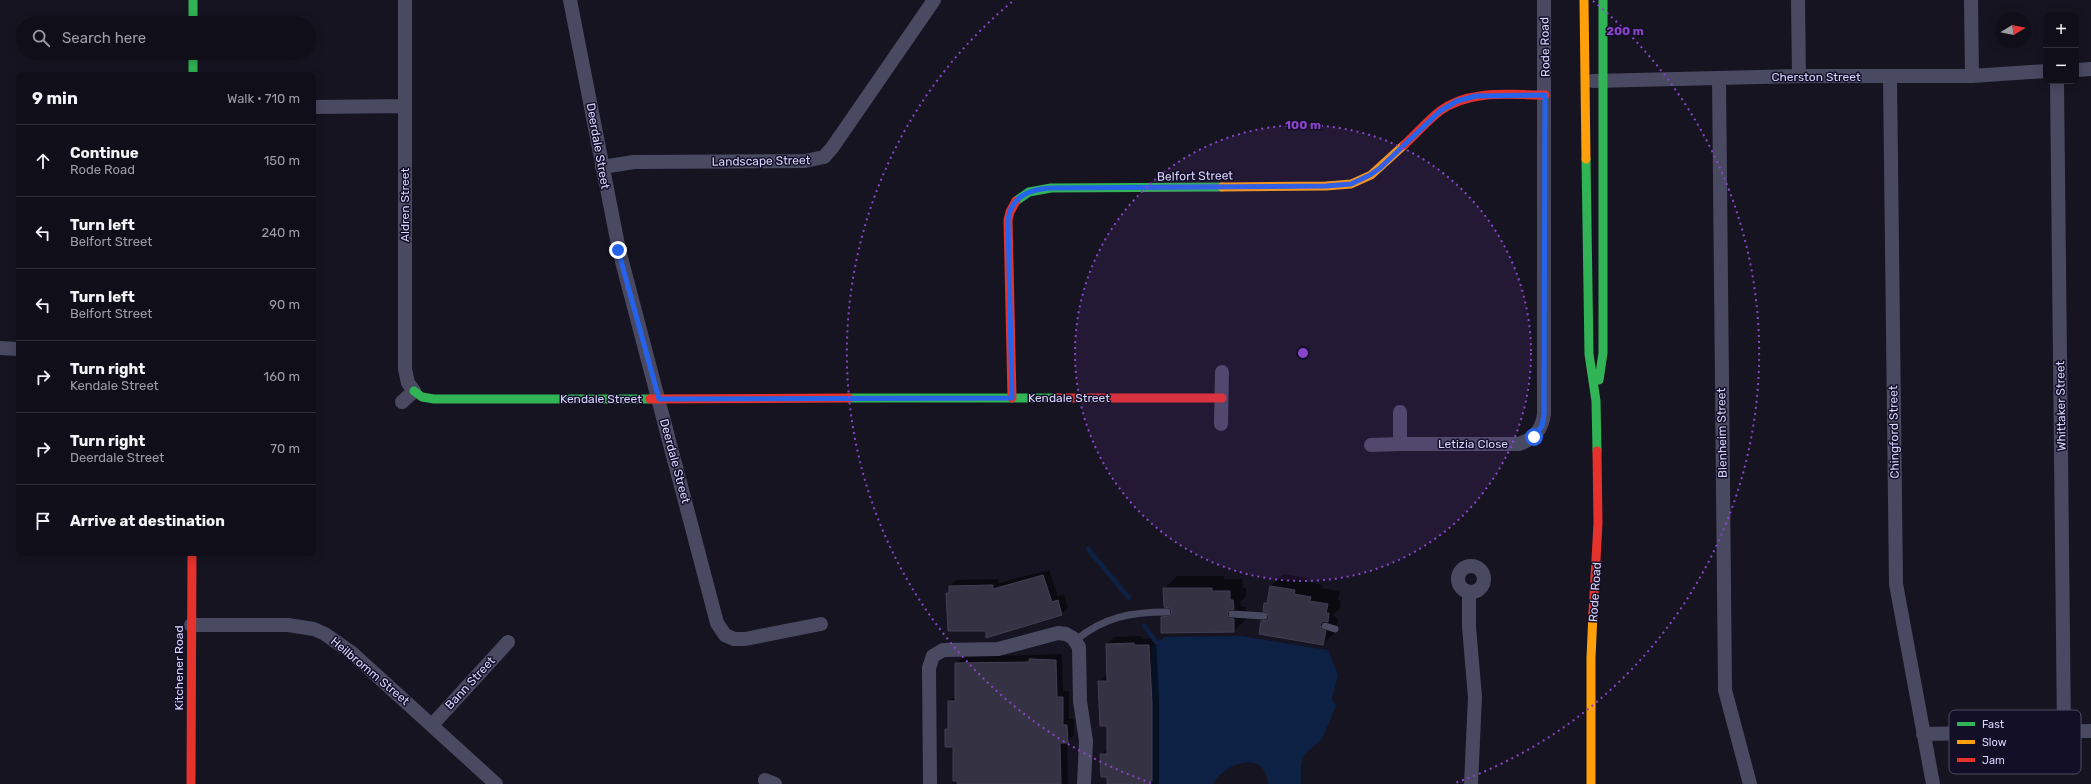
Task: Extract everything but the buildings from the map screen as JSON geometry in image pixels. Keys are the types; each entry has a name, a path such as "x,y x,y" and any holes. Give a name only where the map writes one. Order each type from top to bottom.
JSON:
{"street":[{"path":"193,0 193,16"},
{"name":"Aldren Street","path":"405,0 405,369 408,383 414,391"},
{"name":"Deerdale Street","path":"570,0 618,250 659,399 717,623 729,638 745,639 821,624"},
{"name":"Landscape Street","path":"602,167 634,162 805,161 824,157 832,148 934,0"},
{"name":"Rode Road","path":"1540,430 1544,414 1544,0"},
{"name":"Rode Road","path":"1584,0 1589,354 1596,401 1598,537 1591,658 1591,784"},
{"name":"Rode Road","path":"1596,401 1603,354 1603,0"},
{"path":"1798,0 1798,76"},
{"path":"1971,0 1972,76"},
{"path":"193,60 193,72"},
{"path":"2079,70 2091,69"},
{"name":"Cherston Street","path":"1585,81 1798,76 1890,78 1972,76 2043,71"},
{"name":"Blenheim Street","path":"1719,78 1725,690 1750,784"},
{"name":"Chingford Street","path":"1890,78 1896,578 1933,784"},
{"name":"Whittaker Street","path":"2057,84 2064,710"},
{"name":"Belfort Street","path":"1012,398 1008,220 1010,209 1022,195 1035,190 1051,188 1326,186 1351,184 1362,180 1380,168 1440,111 1457,101 1476,96 1545,95"},
{"path":"316,107 405,106"},
{"path":"0,348 16,348"},
{"path":"1221,424 1222,372"},
{"path":"402,402 414,391"},
{"name":"Kendale Street","path":"414,391 422,396 434,399 1222,398"},
{"path":"1400,412 1400,444"},
{"name":"Letizia Close","path":"1371,445 1519,444 1530,440 1540,430"},
{"name":"Kitchener Road","path":"191,784 192,556"},
{"path":"1469,592 1469,627 1475,697 1471,784"},
{"name":"Heilbromm Street","path":"191,626 288,625 314,629 339,643 352,653 496,784"},
{"path":"930,784 929,668 935,653 948,650 998,649 1058,633 1070,635 1076,640 1079,647 1080,701 1086,741 1084,784"},
{"name":"Bann Street","path":"432,725 508,642"},
{"path":"1923,734 1949,733"}],"lane":[{"path":"1076,640 1092,627 1103,622 1132,614 1167,612"},
{"path":"1232,614 1264,616"},
{"path":"1325,626 1335,629"}],"water":[{"path":"1241,636 1328,650 1338,675 1332,699 1336,706 1322,739 1305,754 1301,764 1301,784 1268,784 1265,773 1260,766 1252,763 1244,763 1235,765 1226,770 1213,784 1150,784 1151,647 1164,637"}],"waterway":[{"path":"1088,549 1129,598"},
{"path":"1144,626 1156,642"}],"traffic: fast":[{"path":"193,0 193,16"},
{"path":"1599,380 1603,353 1603,0"},
{"path":"193,60 193,72"},
{"path":"1586,159 1589,354 1596,401 1597,451"},
{"path":"1016,201 1029,192 1051,188 1222,187"},
{"path":"414,391 422,397 434,399 650,399"},
{"path":"849,398 1057,398"}],"traffic: slow":[{"path":"1584,0 1586,159"},
{"path":"1222,187 1326,186 1351,184 1371,175 1404,145"},
{"path":"1591,784 1591,658 1593,613"}],"traffic: jam":[{"path":"1404,145 1440,111 1451,104 1464,99 1477,96 1504,94 1545,95"},
{"path":"1012,398 1008,220 1010,212 1016,201"},
{"path":"650,399 849,398"},
{"path":"1057,398 1222,398"},
{"path":"1593,613 1598,523 1597,451"},
{"path":"191,784 192,556"}],"route":[{"path":"618,250 659,399 1012,398 1008,220 1010,209 1022,195 1035,190 1051,188 1339,186 1351,184 1362,180 1380,168 1440,111 1457,101 1476,96 1545,95 1544,414 1542,426 1534,437"}]}
